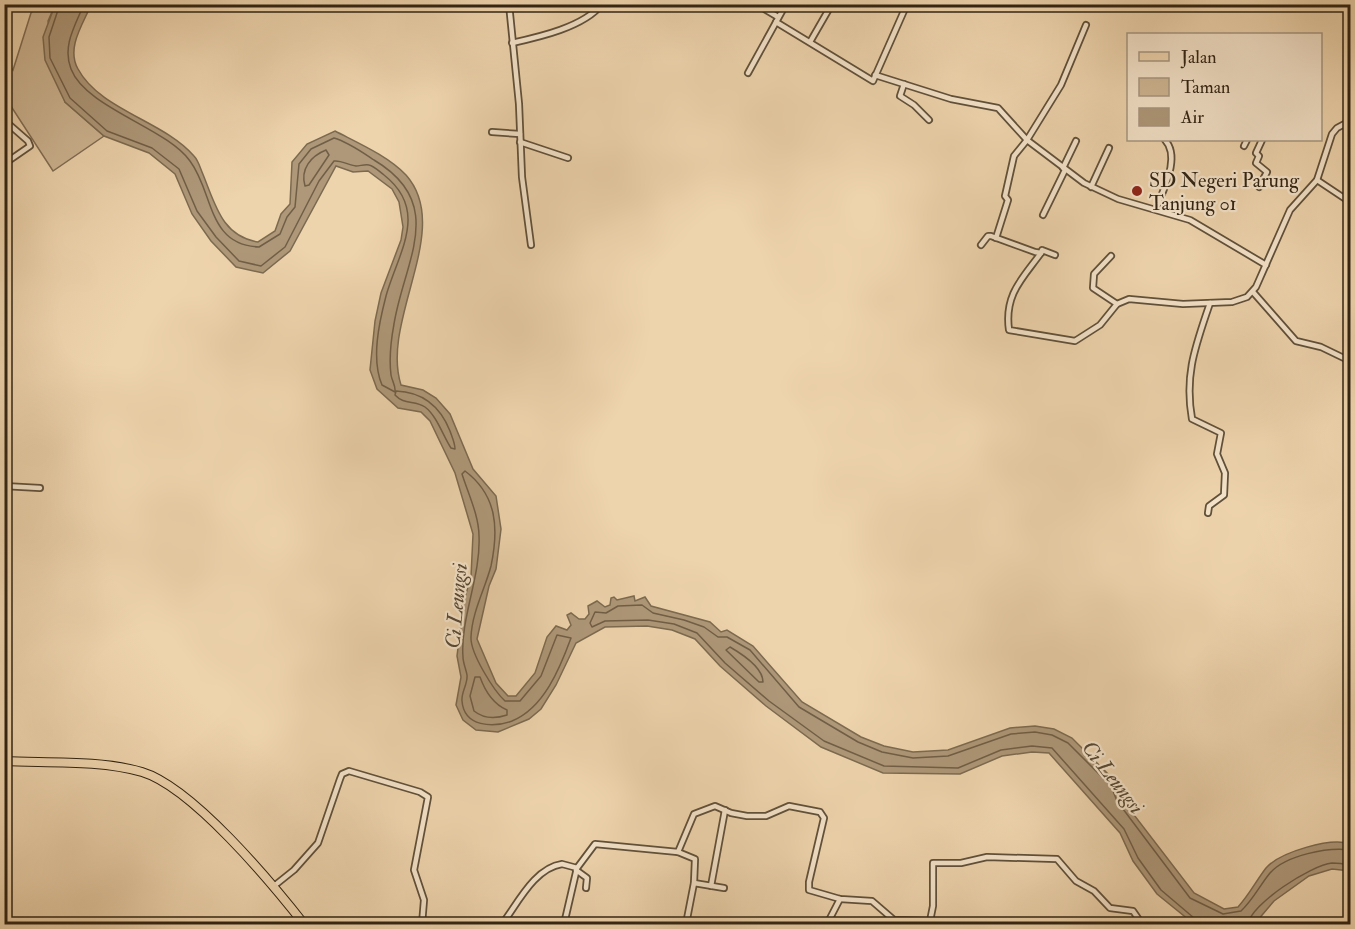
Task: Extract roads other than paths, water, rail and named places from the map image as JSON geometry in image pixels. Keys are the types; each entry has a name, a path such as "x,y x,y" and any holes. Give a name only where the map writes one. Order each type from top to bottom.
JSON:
{"main road":[{"path":"4,761 107,766 144,772 168,786 227,835 274,886 304,924"}],"street":[{"path":"509,4 531,245"},
{"path":"513,43 549,35 578,21 602,4"},
{"path":"756,4 810,42 873,81 907,4"},
{"path":"748,73 786,4"},
{"path":"810,42 829,9"},
{"path":"996,238 1008,200 1006,193 1012,159 1028,140 1061,85 1086,25"},
{"path":"876,75 951,99 998,108 1028,140 1091,187 1118,199 1190,220 1266,265"},
{"path":"904,84 900,96 930,120"},
{"path":"4,120 28,141 30,146 4,164"},
{"path":"1055,255 1042,250 1018,280 1011,297 1008,328 1054,339 1075,341 1104,321 1117,304 1129,299 1165,303 1243,300 1253,292 1290,210 1317,180 1327,143 1337,128 1350,121"},
{"path":"492,132 520,134"},
{"path":"1322,140 1327,143"},
{"path":"1043,215 1076,141"},
{"path":"1156,209 1171,166 1170,150 1166,141"},
{"path":"1244,146 1246,141"},
{"path":"1260,187 1268,172 1256,163 1259,156 1256,153 1262,141"},
{"path":"520,142 568,158"},
{"path":"1091,187 1108,148"},
{"path":"1317,180 1350,202"},
{"path":"981,245 988,236 1041,254"},
{"path":"1111,256 1094,274 1093,288 1117,304"},
{"path":"1253,292 1296,341 1321,347 1350,361"},
{"path":"1208,513 1209,506 1224,495 1225,473 1217,454 1221,433 1192,419 1189,372 1192,355 1210,303"},
{"path":"4,486 40,488"},
{"path":"274,886 294,870 318,843 342,774 349,771 420,792 428,797 414,870 424,900 422,924"},
{"path":"678,852 694,814 715,806 734,814 766,816 789,806 820,812 824,821 808,886 813,893 840,899 872,901 894,920 932,923 933,863 961,863 987,857 1057,859 1077,880 1094,891 1110,908 1133,911 1142,924"},
{"path":"711,886 725,810"},
{"path":"564,924 577,869 595,844 678,852 695,859 694,883 686,924"},
{"path":"502,924 527,889 547,871 562,864 577,869 587,878 586,888"},
{"path":"694,883 724,888"},
{"path":"827,924 840,899"},
{"path":"1134,924 1136,914"}],"water":[{"path":"55,5 91,5 75,45 75,61 78,69 101,95 166,133 194,156 221,216 235,233 246,239 258,242 275,231 281,214 290,204 292,162 307,144 335,131 382,156 406,175 419,197 423,221 420,248 400,332 397,360 401,385 423,390 436,398 450,414 473,469 496,496 501,529 496,569 489,586 477,639 496,683 508,696 516,696 535,673 547,637 556,626 567,630 571,625 567,615 571,613 579,619 585,619 589,614 588,606 597,601 605,607 610,605 611,598 614,597 617,600 634,596 635,601 645,597 651,606 710,622 721,632 727,630 753,646 802,702 861,737 884,746 913,752 948,750 1010,728 1035,726 1054,729 1072,738 1117,783 1121,798 1194,893 1224,909 1238,907 1266,868 1273,862 1306,847 1342,842 1350,844 1350,871 1332,869 1309,876 1274,901 1257,921 1248,924 1194,924 1157,894 1133,861 1120,833 1049,753 1032,752 1002,756 960,774 883,773 821,747 766,706 720,666 695,639 672,630 647,626 605,627 576,643 556,685 541,709 529,719 498,732 476,730 463,720 456,705 461,677 457,656 464,600 471,577 473,534 455,473 430,421 421,412 398,408 377,389 370,370 375,321 381,293 401,240 403,227 399,202 392,189 368,171 353,172 336,166 290,251 263,273 236,267 211,241 192,214 175,174 149,153 104,136 65,102 45,60 43,37"}],"place":[{"name":"SD Negeri Parung Tanjung 01","path":"1137,191"}],"water label":[{"name":"Ci Leungsi","path":"456,606"},
{"name":"Ci Leungsi","path":"1113,777"}]}
